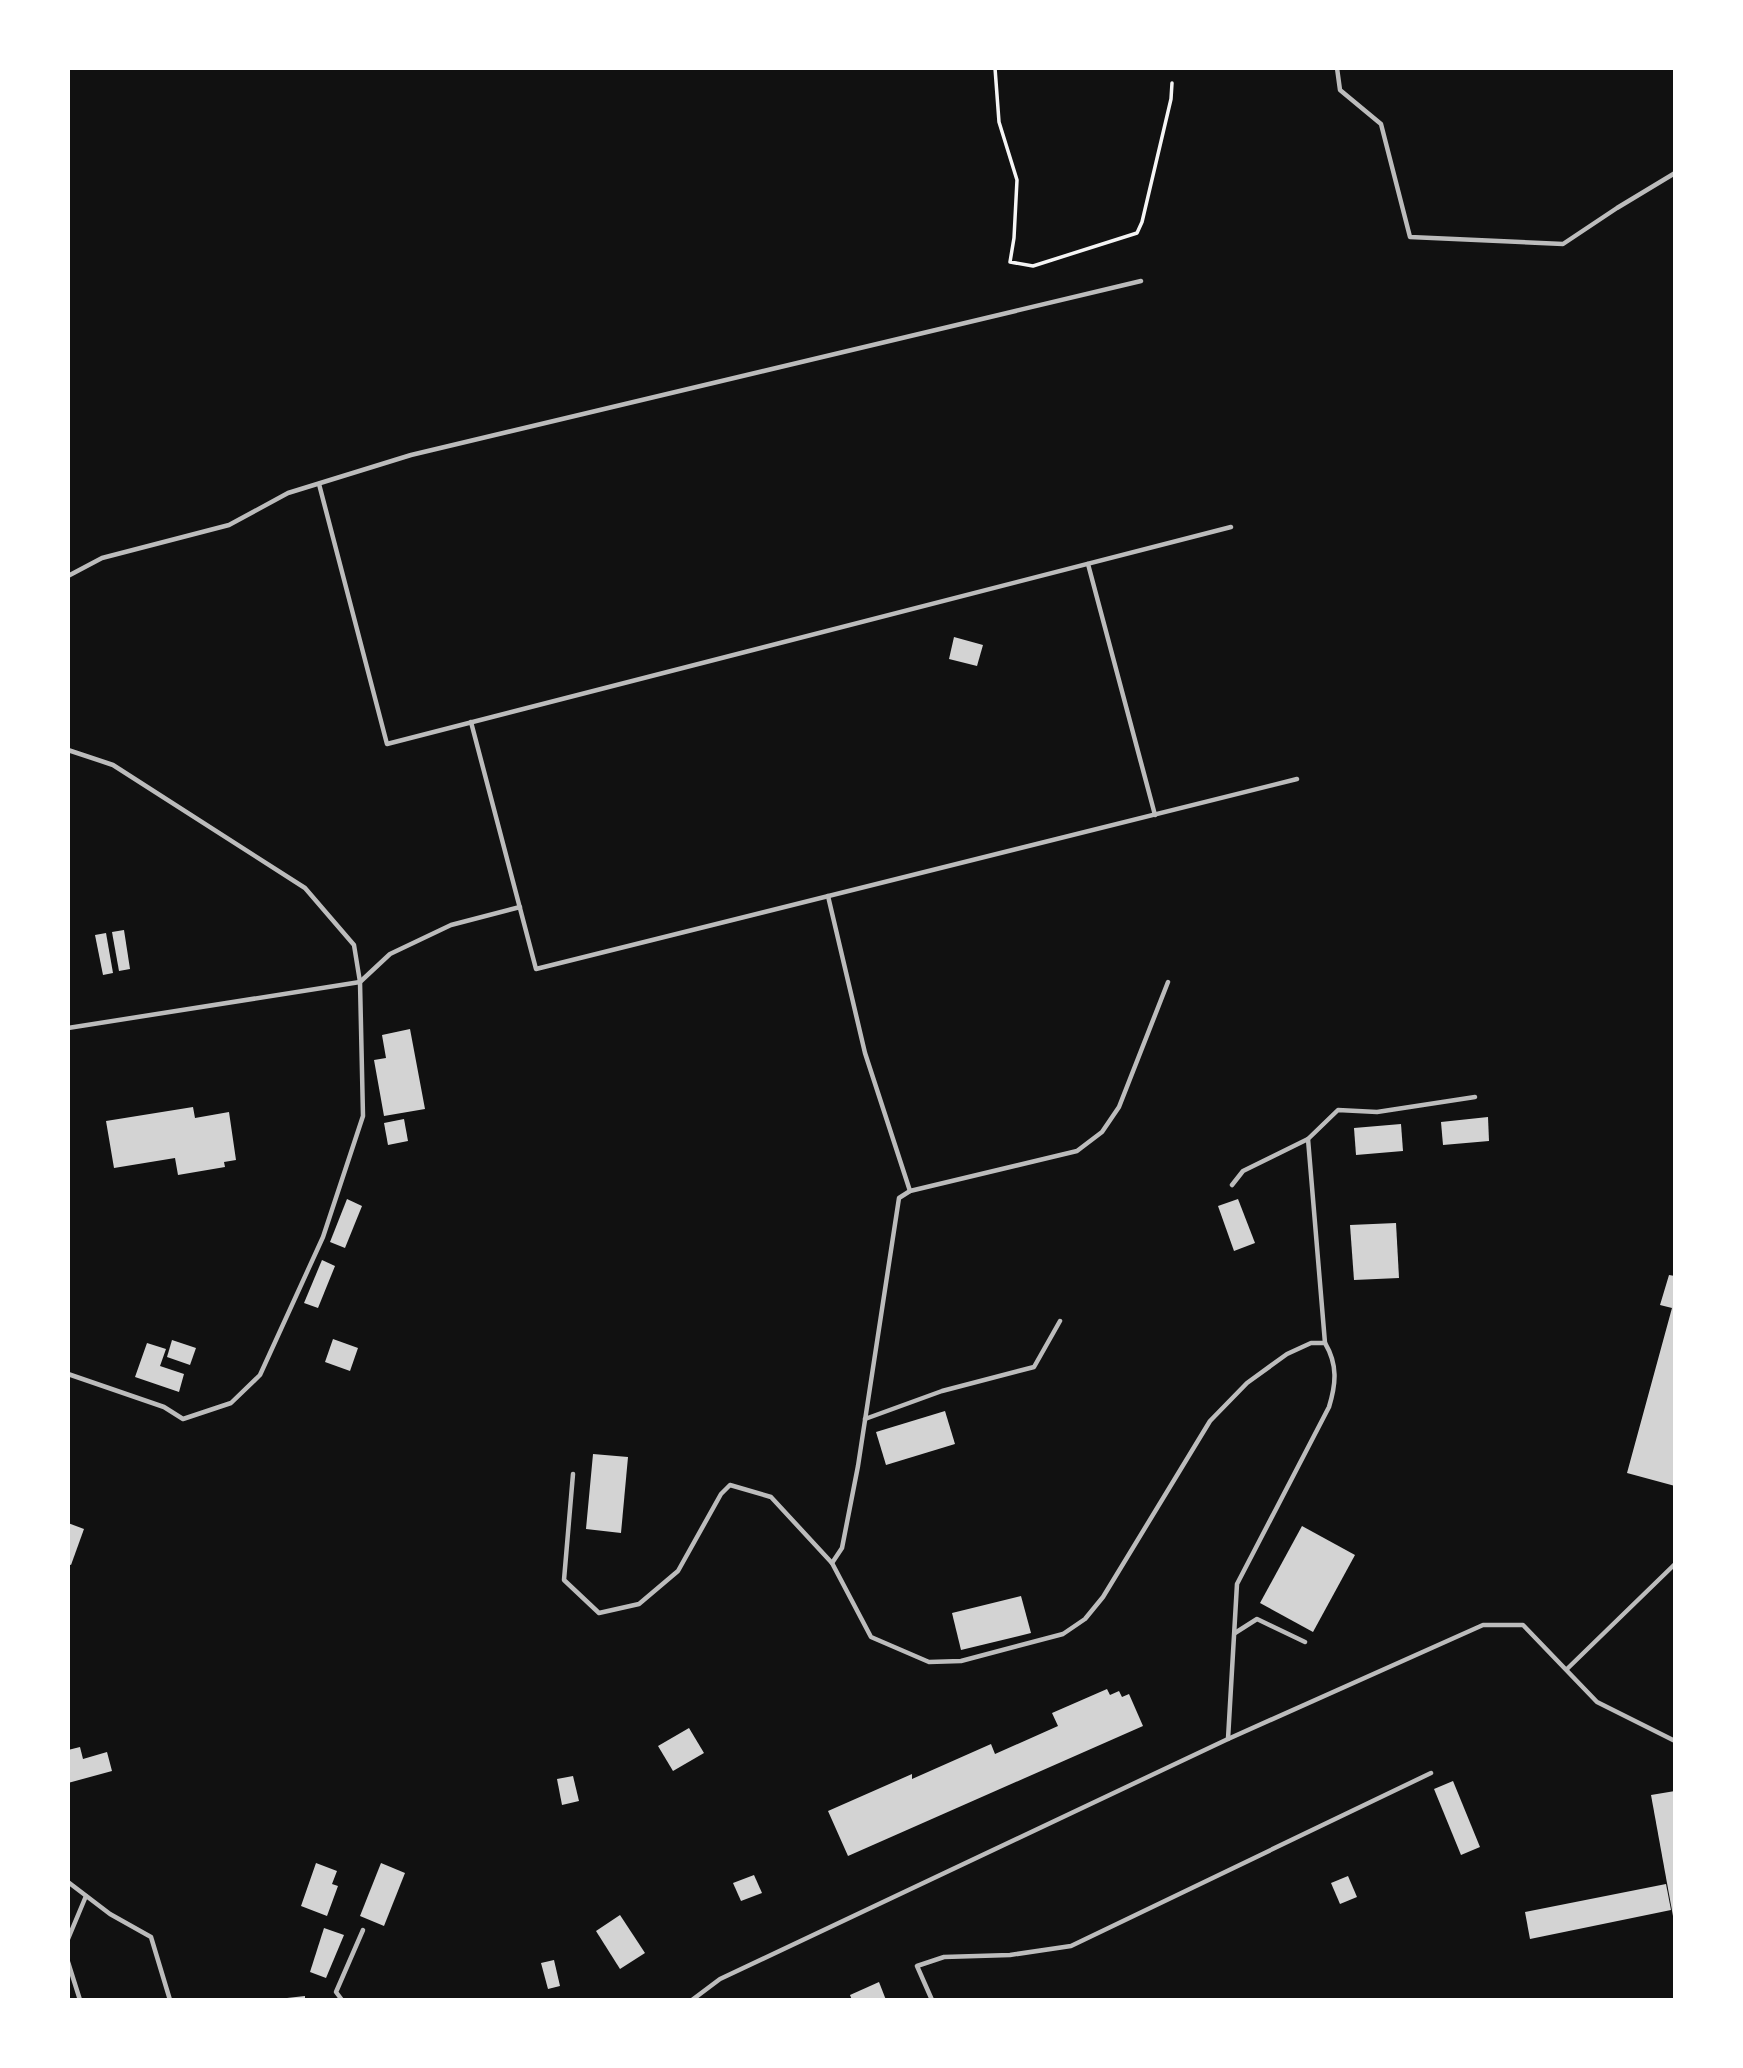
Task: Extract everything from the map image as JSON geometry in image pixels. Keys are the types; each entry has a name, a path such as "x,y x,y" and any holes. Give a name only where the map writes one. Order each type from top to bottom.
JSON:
{"lane":[{"path":"1337,68 1340,90 1381,124 1410,237 1563,244 1675,173"},
{"path":"68,576 102,558 229,525 288,493 411,455 1141,281"},
{"path":"319,484 387,744 1231,527"},
{"path":"1087,564 1155,815"},
{"path":"471,722 536,969 1297,779"},
{"path":"68,750 113,765 305,888 354,945 360,982 363,1116 323,1237 260,1375 231,1403 183,1419 164,1407 68,1374"},
{"path":"828,896 865,1053 910,1191"},
{"path":"68,1028 360,982 390,954 451,925 520,907"},
{"path":"832,1563 842,1548 865,1419 898,1198 910,1191 1077,1150 1102,1132 1119,1107 1168,982"},
{"path":"1232,1185 1243,1171 1308,1139 1338,1110 1377,1112 1475,1097"},
{"path":"1228,1739 1237,1584 1329,1407 1336,1385 1333,1357 1325,1343 1308,1139"},
{"path":"865,1419 942,1391 1034,1367 1060,1321"},
{"path":"573,1475 564,1580 599,1614 639,1604 678,1571 722,1494 730,1485 771,1497 832,1563 871,1637 929,1662 961,1661 1063,1634 1084,1619 1103,1597 1210,1421 1247,1383 1287,1354 1311,1343 1325,1343"},
{"path":"1567,1669 1675,1564"},
{"path":"1234,1634 1257,1619 1305,1642"},
{"path":"692,2000 720,1979 1228,1739 1483,1625 1523,1625 1597,1702 1675,1741"},
{"path":"932,2000 917,1966 944,1957 1010,1955 1072,1946 1432,1773"},
{"path":"68,1882 110,1914 151,1937 170,2000"},
{"path":"68,1939 86,1896"},
{"path":"342,2000 336,1992 363,1930"},
{"path":"68,1962 80,2000"}],"path":[{"path":"995,68 999,122 1017,180 1010,262 1033,265 1137,233 1142,222 1171,99 1172,83"}],"building":[{"path":"954,637 983,645 977,666 949,659"},
{"path":"124,930 130,969 119,971 112,932"},
{"path":"106,933 113,973 103,975 95,935"},
{"path":"410,1029 425,1109 384,1116 374,1060 386,1058 382,1035"},
{"path":"193,1107 195,1118 229,1112 236,1160 224,1162 225,1167 178,1175 175,1158 114,1168 106,1121"},
{"path":"1488,1117 1489,1141 1443,1145 1441,1122"},
{"path":"404,1119 408,1141 388,1145 384,1123"},
{"path":"1401,1124 1403,1151 1356,1155 1354,1128"},
{"path":"347,1199 362,1206 345,1248 330,1242"},
{"path":"1238,1199 1255,1243 1234,1251 1218,1206"},
{"path":"1396,1223 1399,1278 1354,1280 1350,1225"},
{"path":"322,1260 335,1266 318,1308 304,1303"},
{"path":"1669,1275 1675,1276 1675,1486 1627,1473 1672,1308 1660,1305"},
{"path":"333,1339 358,1348 350,1371 325,1362"},
{"path":"172,1340 196,1348 190,1365 167,1357"},
{"path":"147,1343 166,1349 160,1366 184,1374 179,1392 135,1377"},
{"path":"945,1411 955,1444 886,1465 876,1432"},
{"path":"593,1454 628,1457 621,1533 586,1529"},
{"path":"68,1523 84,1529 71,1565 68,1564"},
{"path":"1302,1526 1355,1555 1313,1632 1260,1603"},
{"path":"1021,1596 1031,1633 961,1650 952,1613"},
{"path":"1107,1689 1110,1695 1119,1691 1122,1697 1129,1694 1143,1726 848,1856 828,1811 912,1774 912,1779 991,1744 995,1754 1058,1726 1052,1713"},
{"path":"689,1728 704,1753 673,1771 658,1746"},
{"path":"80,1747 83,1759 107,1752 112,1771 68,1783 68,1750"},
{"path":"573,1776 579,1801 562,1805 557,1779"},
{"path":"1453,1781 1480,1847 1461,1855 1434,1789"},
{"path":"1675,1791 1675,1916 1673,1916 1651,1795"},
{"path":"316,1863 337,1871 332,1884 338,1886 327,1916 301,1906"},
{"path":"381,1863 405,1873 384,1926 360,1916"},
{"path":"754,1875 762,1893 741,1901 733,1883"},
{"path":"1348,1876 1357,1897 1340,1904 1331,1883"},
{"path":"1666,1884 1671,1910 1530,1939 1525,1912"},
{"path":"620,1915 645,1953 620,1969 596,1931"},
{"path":"324,1928 344,1935 326,1978 310,1972"},
{"path":"554,1960 560,1986 548,1989 541,1963"},
{"path":"879,1982 886,2000 852,2000 850,1995"},
{"path":"305,1996 305,2000 287,2000 287,1998"}]}
